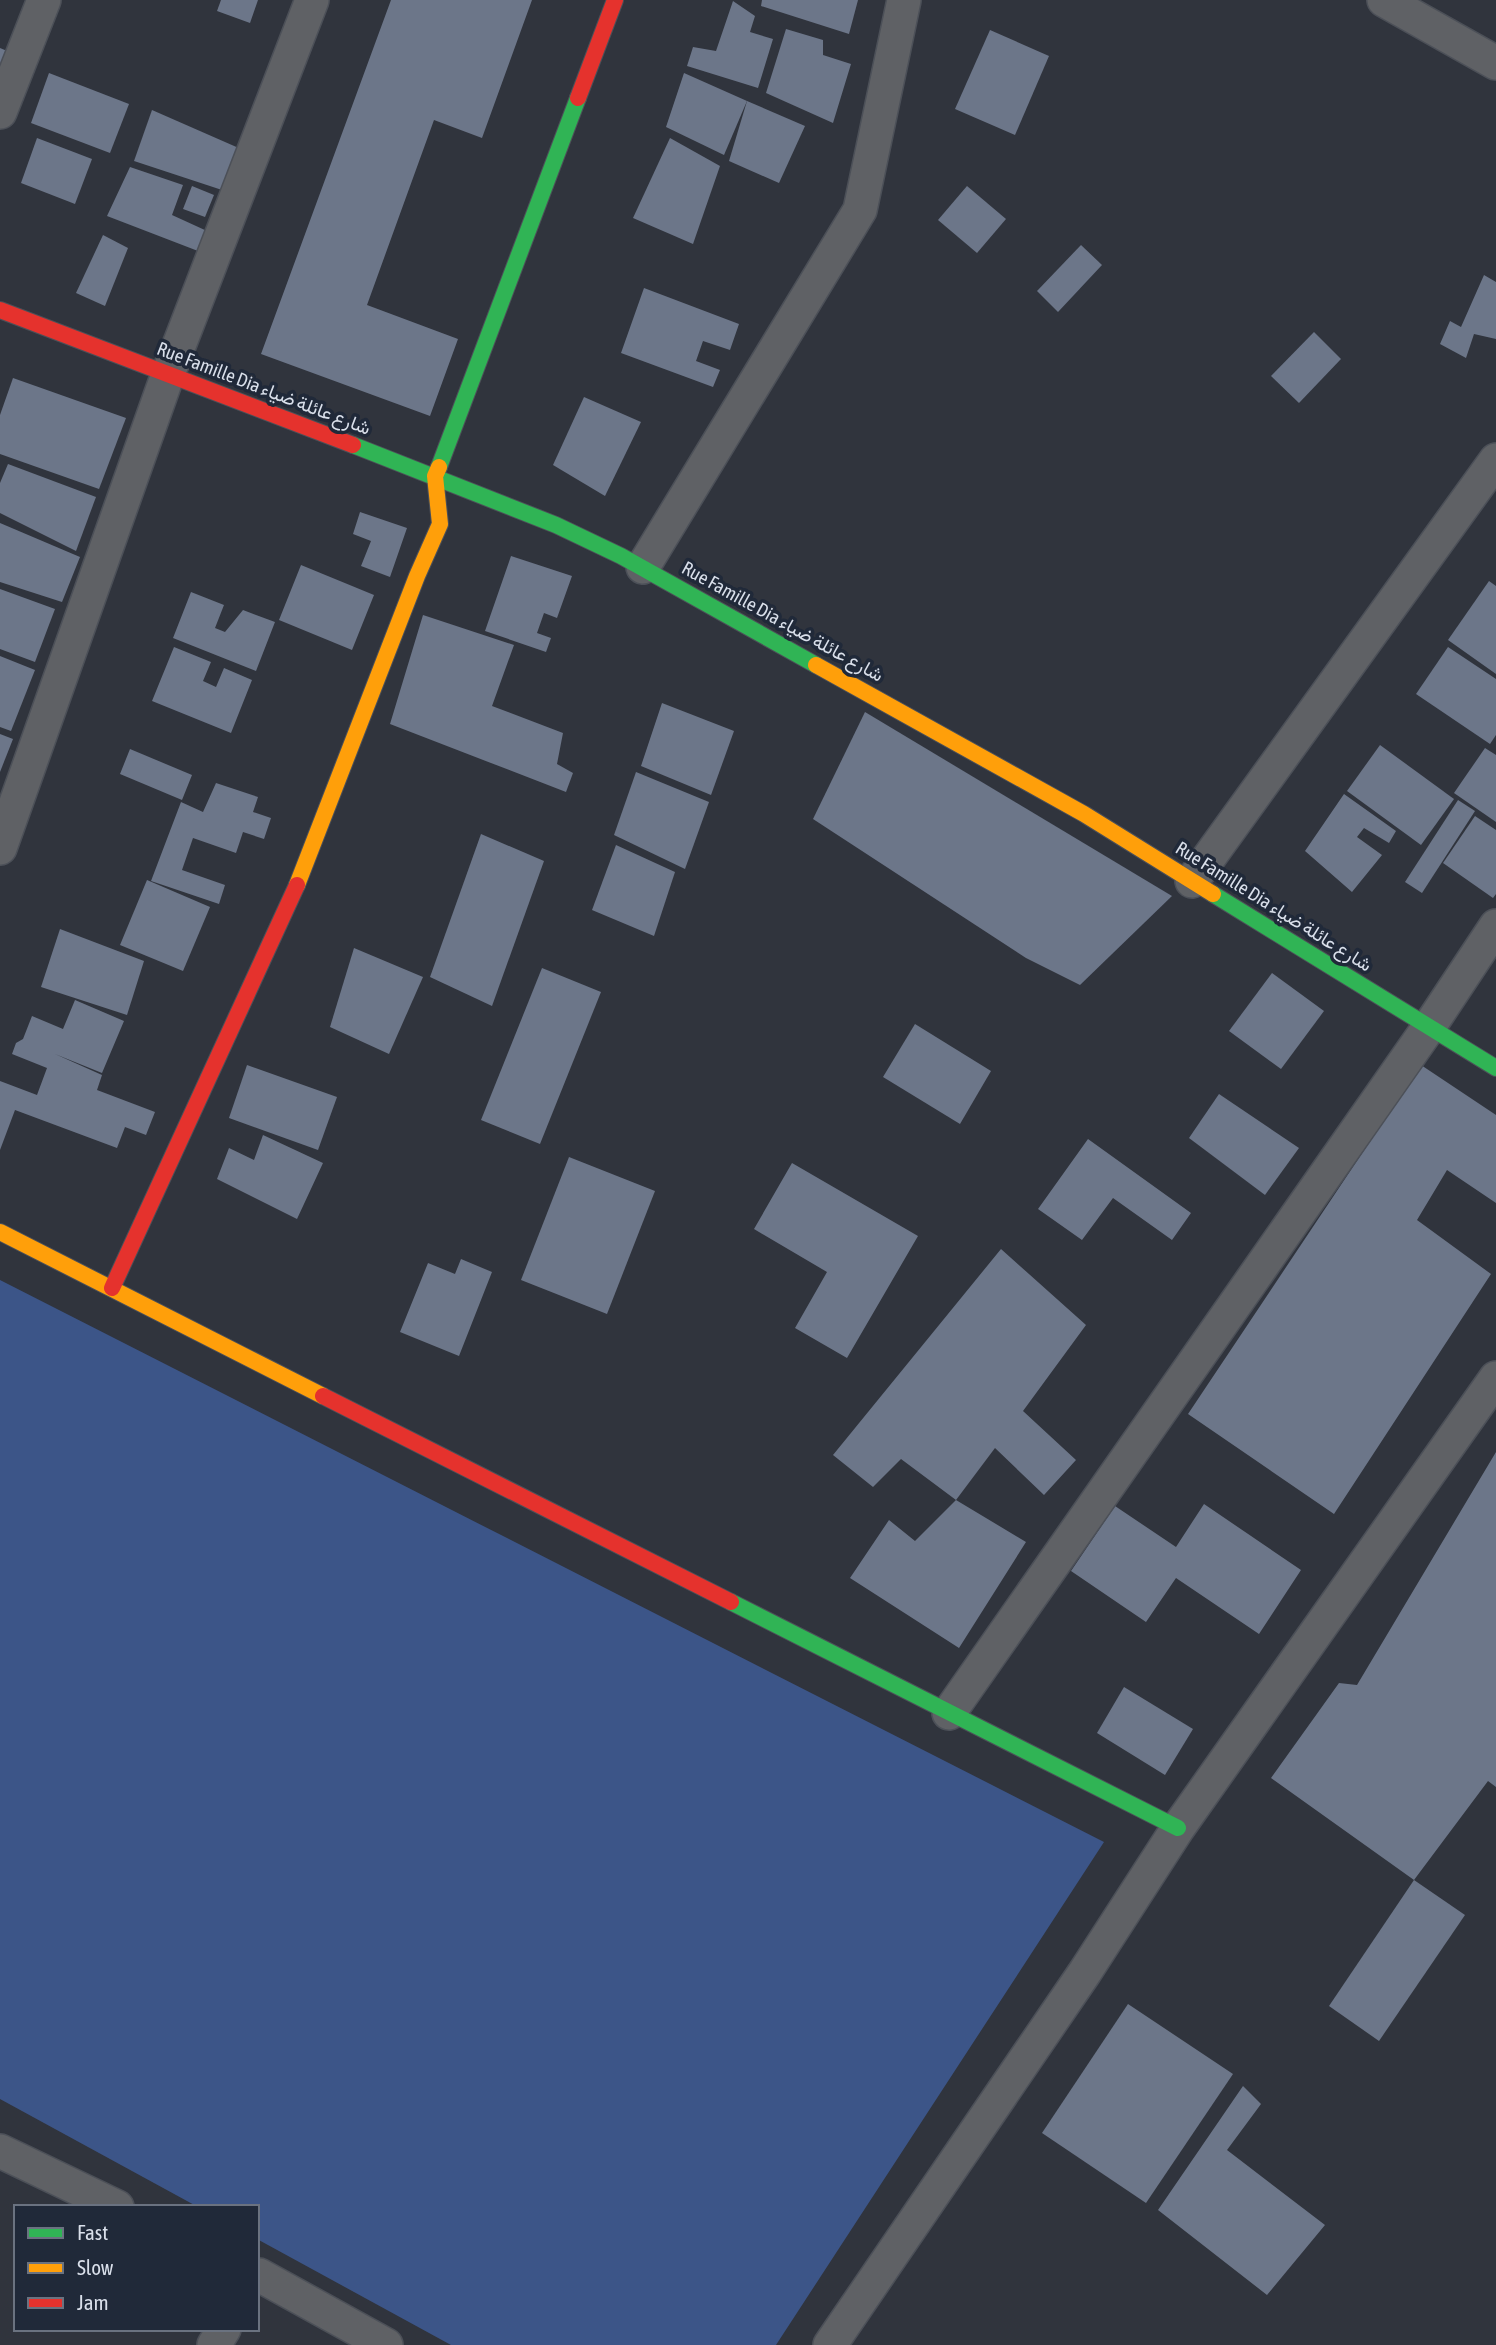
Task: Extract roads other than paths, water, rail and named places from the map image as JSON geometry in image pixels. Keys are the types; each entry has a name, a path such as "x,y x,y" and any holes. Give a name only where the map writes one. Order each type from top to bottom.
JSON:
{"street":[{"path":"0,113 44,0"},
{"path":"0,848 168,374 312,0"},
{"path":"112,1288 297,884 440,523 435,477 615,0"},
{"path":"643,567 860,210 904,0"},
{"path":"1384,0 1496,63"},
{"name":"Rue Famille Dia شارع عائلة ضياء","path":"0,310 556,525 643,567 1084,814 1496,1068"},
{"path":"1192,880 1496,460"},
{"path":"949,1713 1429,1027 1496,926"},
{"path":"0,1232 1178,1828"},
{"path":"830,2345 1085,1972 1178,1828 1496,1378"},
{"path":"0,2151 113,2205"},
{"path":"259,2277 386,2345"}]}
